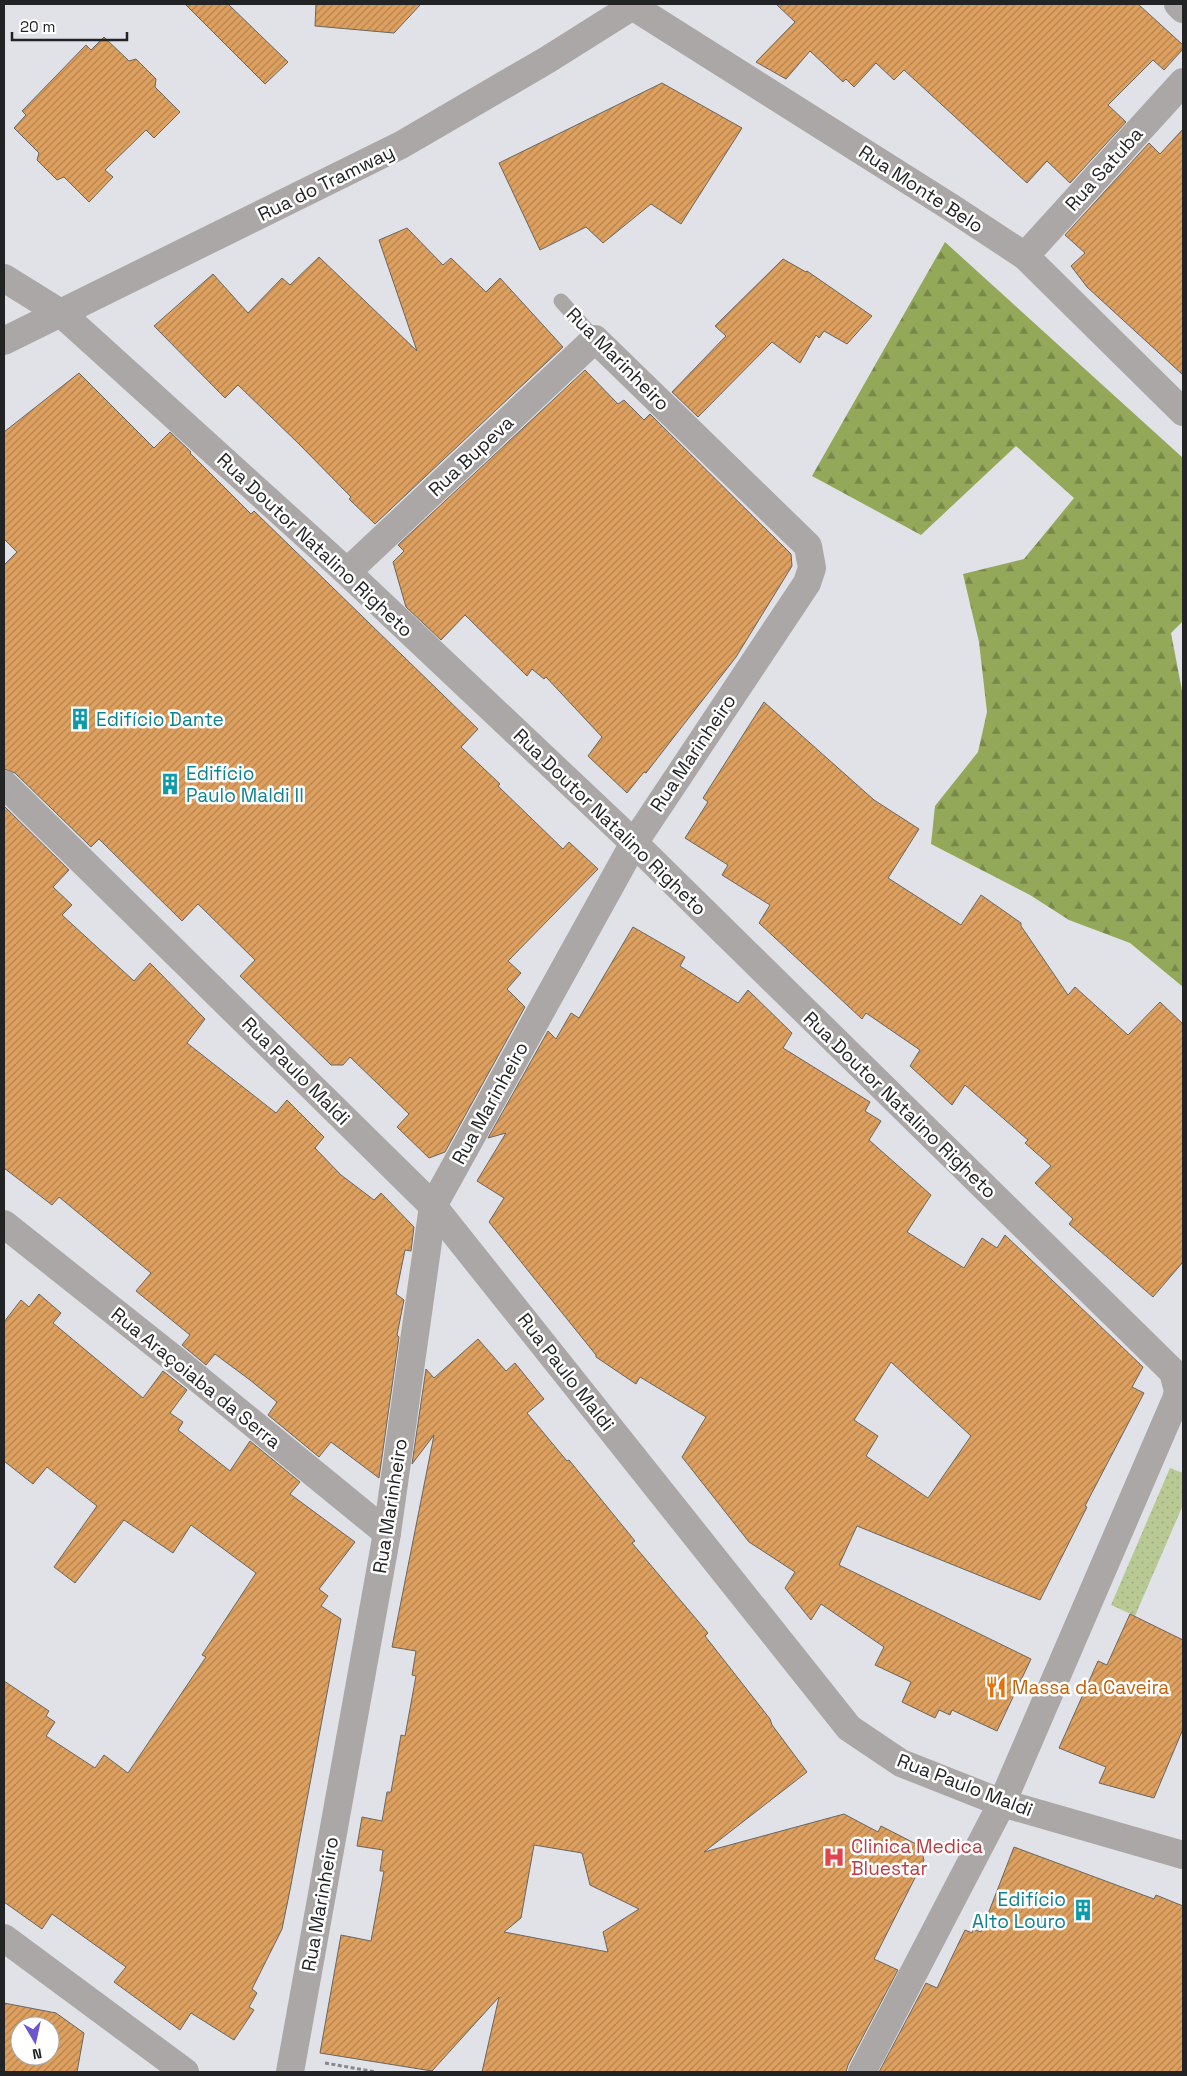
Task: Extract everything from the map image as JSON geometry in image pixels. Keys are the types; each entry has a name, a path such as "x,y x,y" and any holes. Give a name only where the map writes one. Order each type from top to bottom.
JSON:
{"street":[{"path":"1178,4 1183,8"},
{"name":"Rua Monte Belo","path":"633,5 1024,256 1183,412"},
{"name":"Rua do Tramway","path":"4,341 401,145 547,60 633,5"},
{"name":"Rua Satuba","path":"1024,256 1183,82"},
{"name":"Rua Doutor Natalino Righeto","path":"4,278 62,314 347,572 634,843 1173,1372 1178,1391 1176,1399 1002,1804 862,2072"},
{"name":"Rua Bupeva","path":"347,572 595,339"},
{"name":"Rua Marinheiro","path":"291,2065 387,1534 433,1206 634,843 807,583 812,568 808,546 595,339"},
{"name":"Rua Paulo Maldi","path":"4,784 433,1206 849,1728 901,1763 1002,1804 1183,1855"},
{"name":"Rua Araçoiaba da Serra","path":"4,1224 174,1359 387,1534"},
{"path":"4,1938 185,2072"}],"lane":[{"name":"Rua Marinheiro","path":"562,302 595,339"}],"path":[{"path":"291,2065 376,2072"}],"green space":[{"path":"945,242 1183,458 1183,621 1171,633 1183,696 1183,987 1130,943 1069,920 1030,895 931,844 935,806 978,752 987,712 979,642 963,574 1024,559 1074,498 1016,446 921,535 812,476"},
{"path":"1170,1468 1183,1473 1183,1505 1135,1616 1111,1605"}],"building":[{"path":"185,4 228,4 288,62 265,84"},
{"path":"316,4 421,4 394,33 315,26"},
{"path":"776,4 1138,4 1183,45 1183,49 1164,70 1153,60 1108,105 1126,122 1070,183 1047,161 1027,183 904,70 894,80 876,63 854,87 846,79 843,82 810,51 786,79 756,62 795,22"},
{"path":"104,37 129,61 136,59 156,79 155,87 180,112 154,138 146,130 105,170 113,177 89,202 64,177 57,180 37,160 39,153 14,128 26,115 22,111 86,45 91,50"},
{"path":"662,83 742,128 681,224 651,204 603,243 586,227 540,250 499,163"},
{"path":"1183,129 1183,375 1087,287 1071,266 1085,253 1065,235 1149,143 1160,154"},
{"path":"407,228 443,265 451,258 486,292 500,278 563,347 375,524 349,499 351,497 299,444 238,385 225,398 154,326 213,274 248,313 282,278 290,285 319,257 417,351 379,240"},
{"path":"783,259 807,271 872,316 847,344 824,331 819,338 816,335 800,363 772,342 698,417 672,392 726,336 715,326"},
{"path":"585,370 618,404 624,400 644,420 650,414 791,554 792,566 736,657 646,773 644,772 627,793 588,756 602,737 546,677 544,679 532,669 527,676 465,615 441,640 406,607 393,562 404,551 398,545"},
{"path":"79,373 154,448 170,432 251,514 254,511 478,729 461,747 500,784 498,786 563,849 569,842 598,869 508,961 521,973 507,989 525,1007 445,1152 429,1158 397,1127 409,1114 350,1057 343,1065 331,1065 240,976 255,960 198,904 182,921 99,839 91,847 15,773 4,769 4,565 17,552 4,539 4,432"},
{"path":"764,702 874,800 919,829 888,878 961,925 981,895 1021,923 1021,926 1068,995 1075,987 1128,1035 1160,1002 1183,1024 1183,1262 1153,1297 1069,1224 1073,1219 1035,1183 1051,1166 1025,1143 1028,1140 965,1085 952,1105 910,1066 920,1050 866,1013 862,1019 759,923 770,905 722,875 728,865 685,838 708,802 703,798"},
{"path":"4,806 69,870 53,887 72,905 62,915 134,981 150,963 205,1019 187,1043 276,1113 287,1100 324,1137 315,1148 341,1175 374,1200 381,1193 414,1227 411,1251 405,1250 396,1294 404,1300 397,1335 399,1337 379,1478 331,1442 319,1457 268,1415 277,1402 250,1380 215,1354 206,1365 182,1345 190,1335 136,1291 151,1273 59,1197 52,1205 4,1168"},
{"path":"633,927 685,957 680,966 738,1003 748,990 792,1033 783,1048 870,1102 865,1111 881,1121 869,1140 931,1195 907,1232 964,1268 982,1238 997,1248 1005,1235 1143,1367 1132,1387 1144,1393 1085,1506 1087,1507 1040,1600 857,1526 839,1565 1031,1659 997,1731 952,1710 950,1715 939,1710 935,1718 902,1702 911,1682 875,1665 884,1647 821,1604 811,1620 785,1588 795,1572 749,1542 682,1457 706,1417 640,1377 636,1384 596,1357 489,1222 504,1198 477,1181 506,1133 488,1138 548,1031 556,1039 571,1013 579,1018","holes":["891,1362 971,1436 928,1498 866,1456 878,1436 854,1420"]},
{"path":"39,1294 61,1313 53,1323 143,1398 163,1371 187,1390 170,1413 183,1422 178,1430 230,1471 250,1441 300,1482 290,1494 355,1542 319,1589 328,1596 321,1606 341,1619 290,1890 282,1929 252,1989 257,1993 249,2007 254,2010 234,2040 191,2013 180,2030 114,1982 126,1967 52,1914 42,1929 4,1902 4,1681 49,1711 46,1716 55,1722 46,1736 95,1768 104,1755 128,1773 206,1657 202,1655 256,1573 191,1525 173,1553 124,1520 75,1583 54,1567 97,1506 47,1467 33,1484 4,1461 4,1322 21,1300 29,1307"},
{"path":"478,1339 506,1371 515,1363 544,1399 527,1413 567,1461 569,1460 635,1541 632,1543 708,1633 705,1636 770,1719 772,1725 807,1772 704,1852 844,1814 878,1832 881,1826 920,1846 924,1860 874,1959 898,1970 846,2072 482,2072 499,1997 432,2071 320,2053 341,1935 371,1941 384,1871 380,1871 383,1850 357,1846 362,1817 382,1821 387,1792 391,1792 401,1735 405,1736 416,1676 412,1675 416,1651 392,1647 434,1435 412,1464 426,1369 434,1378","holes":["534,1845 582,1853 590,1885 639,1909 603,1932 608,1952 504,1932 521,1918"]},
{"path":"1130,1614 1183,1640 1183,1729 1154,1798 1099,1783 1106,1767 1059,1748 1098,1661 1107,1665"},
{"path":"1014,1847 1154,1899 1156,1895 1183,1906 1183,2072 879,2072 926,1983 937,1988 965,1930 972,1933 973,1929 981,1932"},
{"path":"4,2003 56,2013 84,2033 77,2072 4,2072"}],"place":[{"name":"Edifício Dante","path":"80,719"},
{"name":"Edifício Paulo Maldi II","path":"170,784"},
{"name":"Massa da Caveira","path":"996,1687"},
{"name":"Clinica Medica Bluestar","path":"834,1857"},
{"name":"Edifício Alto Louro","path":"1083,1910"}]}
